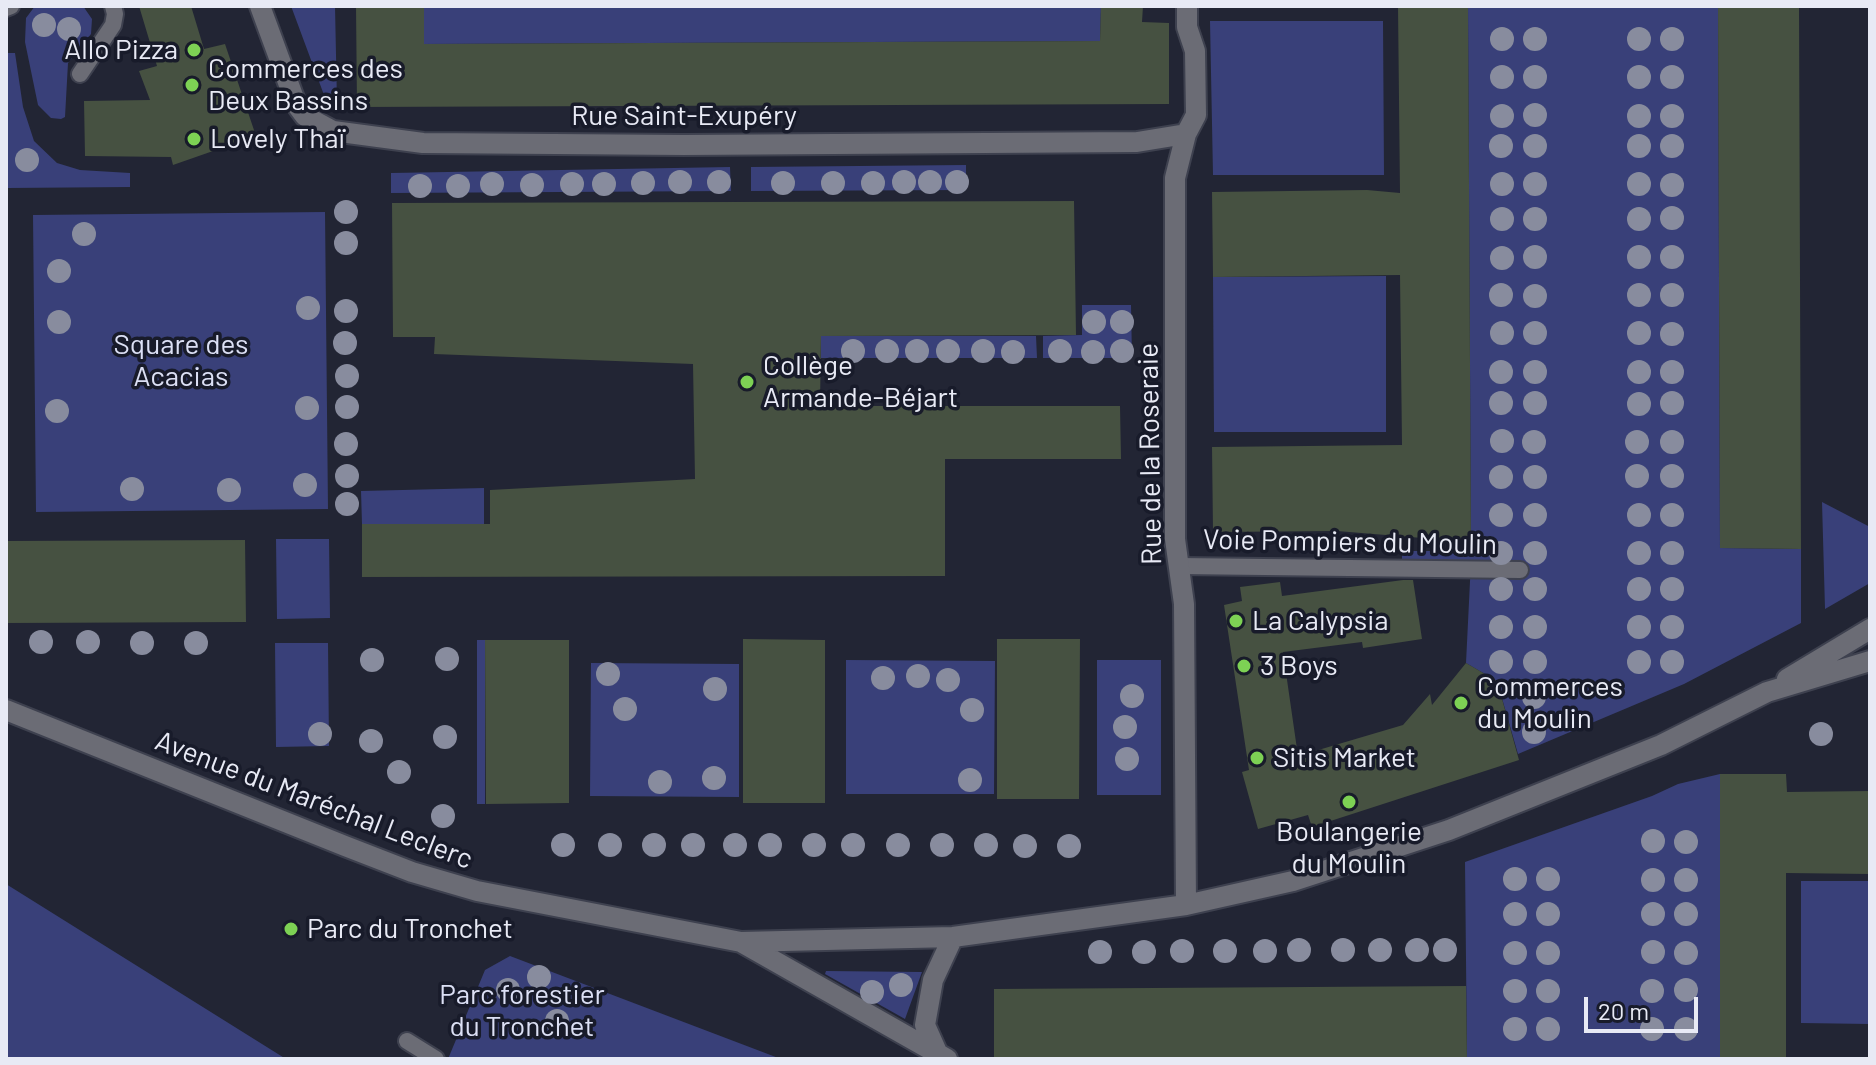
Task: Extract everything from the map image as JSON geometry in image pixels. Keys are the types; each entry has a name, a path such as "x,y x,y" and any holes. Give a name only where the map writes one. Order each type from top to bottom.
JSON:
{"street":[{"name":"Rue Saint-Exupéry","path":"260,6 290,90 305,116 333,131 423,143 699,145 1137,142 1186,134"},
{"name":"Rue de la Roseraie","path":"1186,905 1184,604 1175,539 1175,178 1186,134 1196,115 1195,51 1187,27 1187,6"},
{"name":"Avenue du Maréchal Leclerc","path":"6,710 412,872 477,891 741,942 953,937 1186,905 1293,881 1449,830 1661,745 1767,692 1870,629"},
{"name":"Avenue du Maréchal Leclerc","path":"1767,692 1870,661"},
{"path":"942,1056 925,1025 933,980 953,937"},
{"path":"741,942 942,1056"}],"lane":[{"path":"80,74 113,25 113,6"},
{"name":"Voie Pompiers du Moulin","path":"1179,566 1520,570"},
{"path":"407,1041 436,1059"}],"green space":[{"path":"35,6 83,6 92,19 91,34 68,63 65,117 61,119 51,118 38,105 25,42 26,18"},
{"path":"291,6 335,6 337,103 324,95"},
{"path":"424,6 1101,6 1100,41 424,44"},
{"path":"1468,6 1718,6 1720,548 1801,549 1801,623 1684,684 1518,754 1497,681 1466,663 1471,561 1402,560 1402,551 1471,551"},
{"path":"1210,21 1383,21 1384,175 1213,175"},
{"path":"8,53 15,53 23,107 34,141 57,163 80,170 130,173 130,187 7,188"},
{"path":"966,165 966,190 751,191 751,167"},
{"path":"730,167 731,191 391,193 391,173"},
{"name":"Square des Acacias","path":"325,212 328,509 36,512 33,215"},
{"path":"1386,276 1386,432 1214,432 1213,277"},
{"path":"1082,305 1131,305 1132,358 1043,358 1043,336 1082,335"},
{"path":"821,336 1036,336 1037,358 821,358"},
{"path":"484,488 484,524 362,524 361,491"},
{"path":"1822,502 1870,527 1870,583 1825,609"},
{"path":"276,539 329,539 330,618 277,619"},
{"path":"477,640 485,640 485,804 477,804"},
{"path":"275,643 328,643 329,746 276,747"},
{"path":"846,660 995,661 994,794 846,794"},
{"path":"1097,660 1161,660 1161,795 1097,795"},
{"path":"591,663 739,664 739,797 590,796"},
{"path":"1720,774 1720,1059 1467,1059 1465,862 1678,784"},
{"path":"1801,881 1870,881 1870,1024 1801,1023"},
{"path":"6,884 286,1059 6,1059"},
{"name":"Parc forestier du Tronchet","path":"510,956 781,1059 448,1059 485,970"},
{"path":"826,971 922,972 905,1019 825,974"}],"building":[{"name":"Commerces des Deux Bassins","path":"139,6 191,6 204,49 225,44 256,136 173,165 171,157 85,156 84,101 150,100 139,71 157,66"},
{"path":"356,6 424,6 424,44 1100,41 1101,6 1143,6 1142,22 1169,23 1169,104 357,107"},
{"path":"1398,6 1468,6 1471,542 1337,531 1213,532 1212,447 1402,445 1400,275 1213,277 1212,192 1367,190 1400,193"},
{"path":"1718,6 1799,6 1801,549 1720,548"},
{"path":"1074,201 1076,335 821,336 820,406 1120,406 1121,459 945,459 945,576 362,577 362,524 490,524 490,490 695,479 693,364 434,354 435,337 393,337 392,203"},
{"path":"245,540 246,622 6,623 6,541"},
{"name":"Commerces du Moulin","path":"1413,580 1422,639 1363,648 1362,642 1283,652 1298,756 1403,725 1430,694 1432,705 1466,663 1497,681 1519,760 1312,827 1308,815 1258,829 1242,772 1249,770 1224,605 1242,601 1240,587 1280,582 1282,596"},
{"path":"743,639 825,640 825,803 743,803"},
{"path":"997,639 1080,639 1079,799 997,799"},
{"path":"485,640 569,640 569,803 486,804"},
{"path":"1720,774 1786,774 1787,792 1870,791 1870,874 1786,873 1786,1059 1720,1059"},
{"path":"1466,986 1467,1059 994,1059 994,989"}],"place":[{"name":"Allo Pizza","path":"194,50"},
{"name":"Commerces des Deux Bassins","path":"192,85"},
{"name":"Lovely Thaï","path":"194,139"},
{"name":"Collège Armande-Béjart","path":"747,382"},
{"name":"La Calypsia","path":"1236,621"},
{"name":"3 Boys","path":"1244,666"},
{"name":"Commerces du Moulin","path":"1461,703"},
{"name":"Sitis Market","path":"1257,758"},
{"name":"Boulangerie du Moulin","path":"1349,802"},
{"name":"Parc du Tronchet","path":"291,929"}]}
